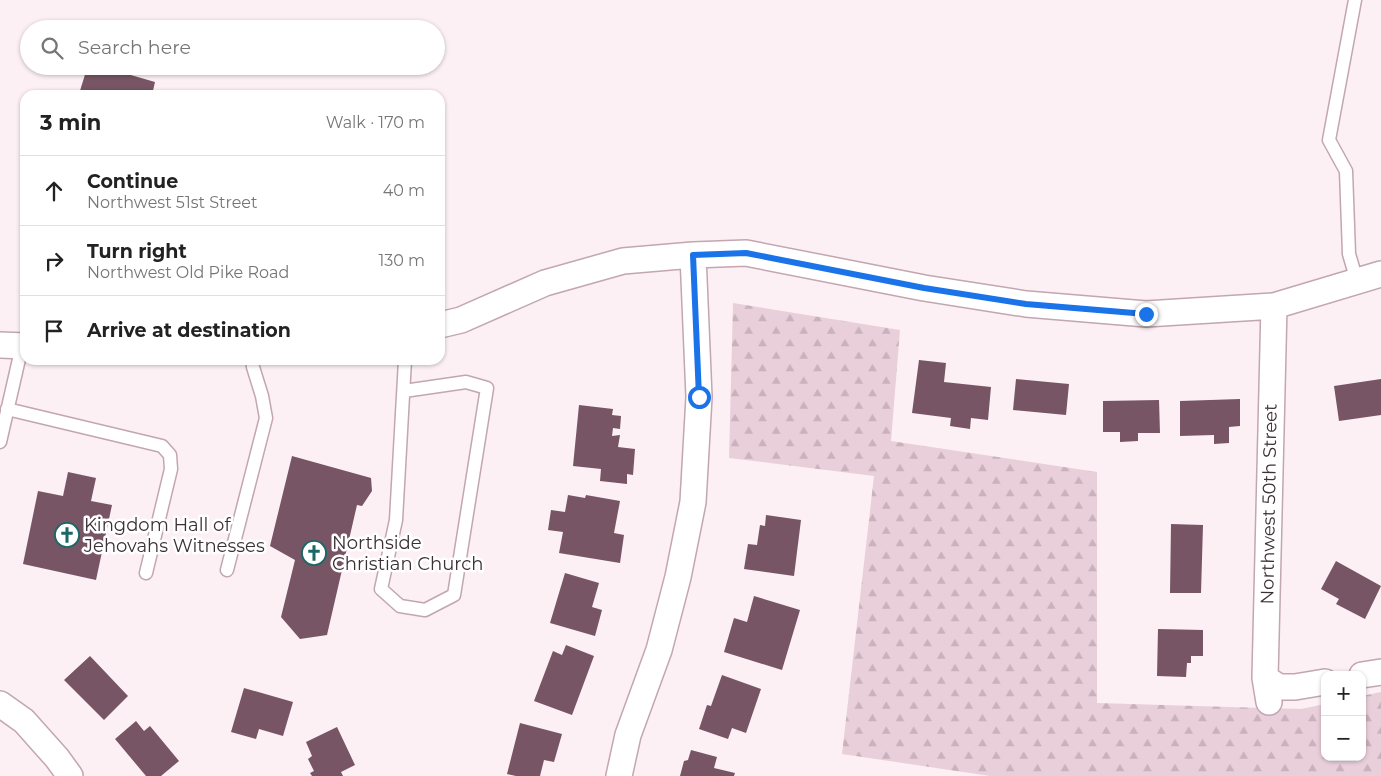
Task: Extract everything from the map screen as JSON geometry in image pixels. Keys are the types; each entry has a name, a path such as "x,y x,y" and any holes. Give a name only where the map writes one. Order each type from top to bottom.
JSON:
{"street":[{"path":"445,324 461,320 545,283 623,261 693,255 746,253 924,288 1036,304 1146,314 1274,306 1381,274"},
{"path":"618,776 628,736 660,650 694,502 699,397 693,255"},
{"name":"Northwest 50th Street","path":"1269,702 1265,678 1274,306"},
{"path":"1366,674 1381,672"},
{"path":"1265,678 1279,687 1295,687 1321,683"},
{"path":"0,704 24,721 57,758 70,776"}],"lane":[{"path":"1356,0 1330,140 1346,171 1349,254 1357,281"},
{"path":"0,442 16,346"},
{"path":"227,570 266,418 253,365"},
{"path":"404,391 466,382 486,388 454,595 425,610 400,606 381,589 396,520 405,365"},
{"path":"7,409 162,446 170,455 171,470 146,573"}],"green space":[{"path":"733,303 900,330 891,441 1097,472 1097,703 1301,709 1321,705 1321,761 1366,761 1366,695 1381,692 1381,776 990,776 842,754 874,476 729,458"}],"building":[{"path":"85,75 131,75 155,82 153,90 80,90"},
{"path":"919,360 946,363 944,382 991,387 988,420 971,418 970,429 950,426 951,418 912,413"},
{"path":"1016,379 1069,384 1066,415 1013,410"},
{"path":"1381,379 1381,415 1339,421 1334,386"},
{"path":"1240,399 1240,426 1229,427 1229,443 1214,444 1214,435 1180,436 1180,401"},
{"path":"1159,400 1160,433 1138,433 1138,441 1120,442 1120,432 1103,432 1103,401"},
{"path":"579,405 613,409 612,415 621,416 620,429 613,428 612,436 620,435 618,447 635,449 633,475 627,474 627,484 600,481 601,469 573,466"},
{"name":"Northside Christian Church","path":"292,456 371,478 372,491 362,506 357,505 327,635 300,639 281,617 295,560 270,546"},
{"name":"Kingdom Hall of Jehovahs Witnesses","path":"68,472 96,478 91,501 112,505 96,580 23,564 38,491 63,496"},
{"path":"568,495 585,498 586,495 620,501 614,533 624,535 620,563 559,553 563,532 548,530 551,510 565,512"},
{"path":"766,515 801,520 794,576 744,569 748,544 757,545 760,525 765,526"},
{"path":"1171,524 1203,525 1201,593 1170,593"},
{"path":"1336,561 1381,586 1365,619 1336,604 1339,599 1321,589"},
{"path":"565,573 599,583 592,607 602,610 595,636 550,623"},
{"path":"754,596 800,610 782,670 724,652 734,618 747,622"},
{"path":"1158,629 1203,630 1203,656 1191,656 1191,663 1187,663 1186,677 1157,676"},
{"path":"566,645 594,656 572,715 534,701 553,651 562,655"},
{"path":"90,656 128,696 104,720 64,680"},
{"path":"722,675 761,689 746,733 732,728 728,739 699,729 707,705 711,706"},
{"path":"244,688 293,702 283,736 259,729 256,739 231,732"},
{"path":"136,721 144,731 150,726 179,761 161,776 146,776 115,739"},
{"path":"520,723 562,734 554,762 544,760 540,776 507,774"},
{"path":"337,727 355,765 341,772 343,776 312,776 310,773 314,771 308,759 312,756 306,742"},
{"path":"691,750 717,757 714,768 735,773 734,776 680,776 684,761 688,760"}],"place":[{"name":"Kingdom Hall of Jehovahs Witnesses","path":"67,535"},
{"name":"Northside Christian Church","path":"314,553"}],"route":[{"path":"699,397 693,255 746,253 924,288 1026,304 1146,314"}]}
